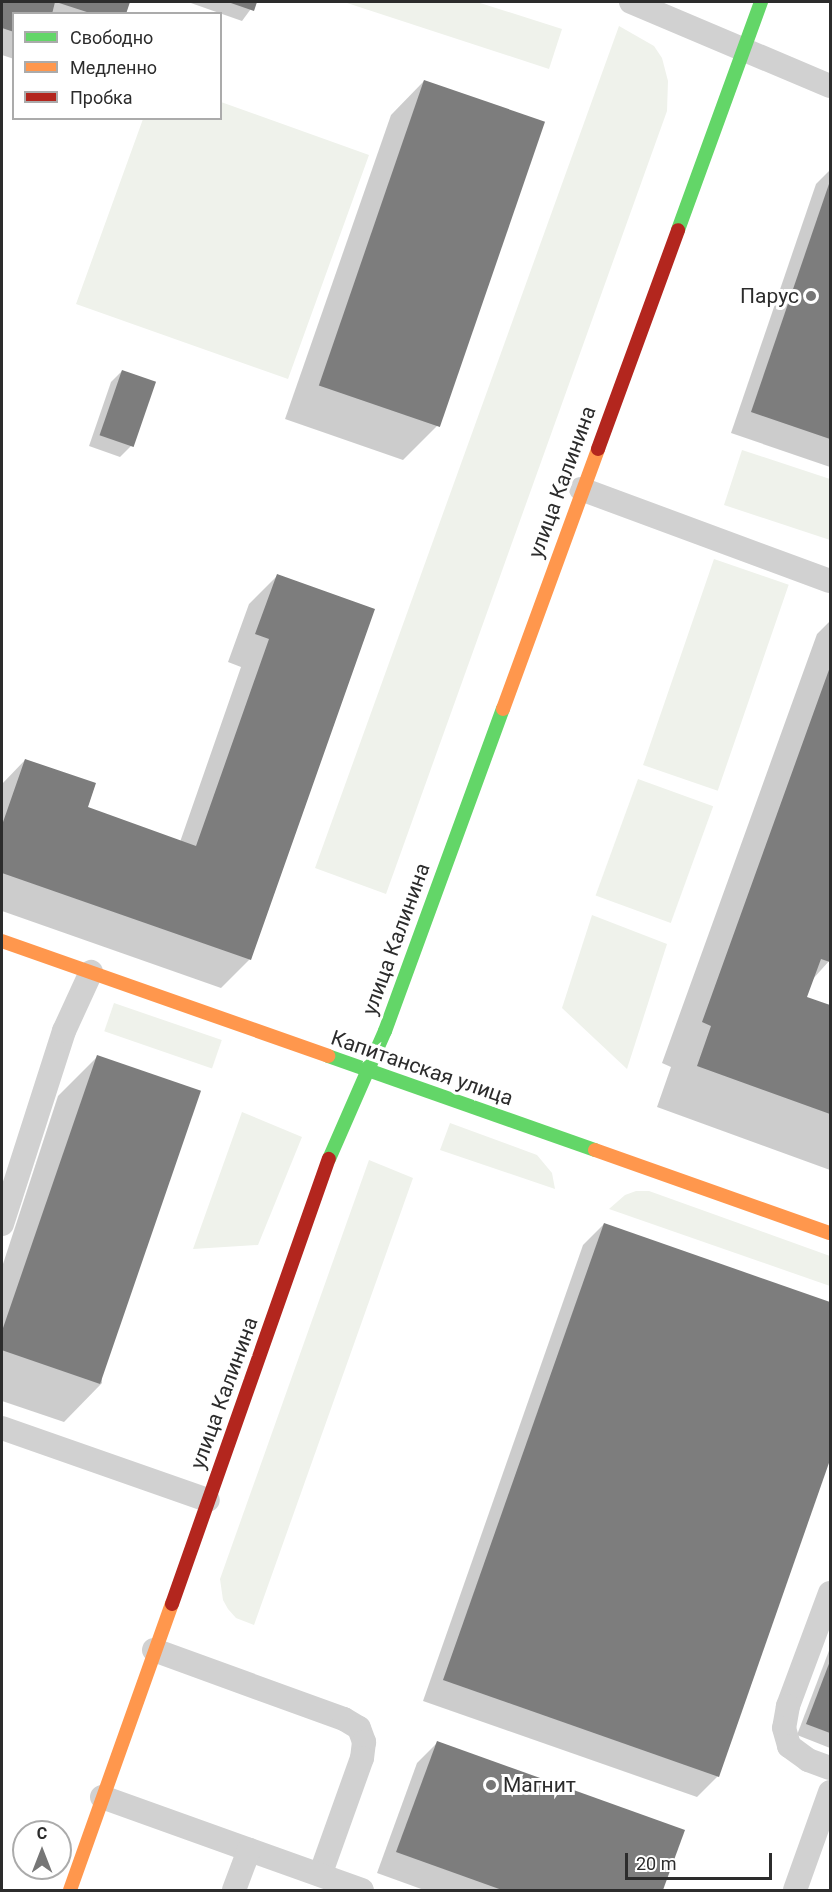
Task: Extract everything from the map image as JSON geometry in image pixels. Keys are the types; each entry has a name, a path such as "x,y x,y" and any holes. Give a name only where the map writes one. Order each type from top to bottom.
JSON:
{"main road":[{"name":"улица Калинина","path":"70,1890 336,1140 369,1072 761,2"},
{"name":"Капитанская улица","path":"2,941 831,1233"}],"lane":[{"path":"631,2 831,86"},
{"path":"581,489 831,580"},
{"path":"2,1224 64,1030 91,972"},
{"path":"2,1428 208,1500"},
{"path":"830,1595 788,1706 784,1728 789,1746 808,1760 831,1768"},
{"path":"154,1650 334,1715 358,1728 364,1742 362,1758 320,1875"},
{"path":"795,1890 831,1792"},
{"path":"102,1797 362,1890"},
{"path":"234,1890 249,1850"}],"shaded area":[{"path":"477,2 562,29 549,69 347,3"},
{"path":"619,26 654,46 662,58 668,81 667,111 386,894 315,868"},
{"path":"222,102 369,155 288,379 76,304 143,120 222,120"},
{"path":"742,450 830,479 830,540 724,505"},
{"path":"714,559 789,585 718,791 643,765"},
{"path":"638,779 713,806 671,923 596,896"},
{"path":"592,915 667,944 627,1069 562,1008"},
{"path":"114,1003 222,1040 212,1068 104,1031"},
{"path":"242,1112 302,1137 258,1245 193,1249"},
{"path":"450,1123 537,1155 552,1173 555,1189 440,1150"},
{"path":"369,1160 413,1178 254,1625 236,1618 228,1609 223,1600 220,1579"},
{"path":"636,1191 649,1191 830,1256 830,1286 609,1209 625,1195"}],"building":[{"path":"2,2 55,2 52,12 12,12 12,31 2,28"},
{"path":"56,2 130,2 127,12 87,12"},
{"path":"228,2 257,2 254,11"},
{"path":"424,80 545,122 440,427 319,385"},
{"name":"Парус","path":"830,181 830,439 751,412"},
{"path":"122,370 156,382 134,447 100,435"},
{"path":"277,574 375,609 251,960 2,873 2,825 25,759 96,783 88,807 196,846 269,639 255,634"},
{"path":"830,667 830,962 821,959 807,997 830,1005 830,1114 697,1066 711,1026 702,1022"},
{"path":"97,1055 201,1091 100,1384 2,1350 2,1331"},
{"path":"604,1223 830,1302 830,1460 719,1777 443,1680"},
{"path":"830,1661 830,1733 806,1724"},
{"name":"Магнит","path":"437,1741 685,1830 663,1890 502,1890 396,1852"}],"traffic: fast":[{"path":"678,230 761,2"},
{"path":"329,1159 385,1031 503,709"},
{"path":"328,1056 595,1150"}],"traffic: slow":[{"path":"503,709 598,449"},
{"path":"2,941 328,1056"},
{"path":"595,1150 830,1233"},
{"path":"70,1890 172,1604"}],"traffic: jam":[{"path":"598,449 678,230"},
{"path":"172,1604 329,1159"}],"place":[{"name":"Парус","path":"811,296"},
{"name":"Магнит","path":"491,1785"}]}
